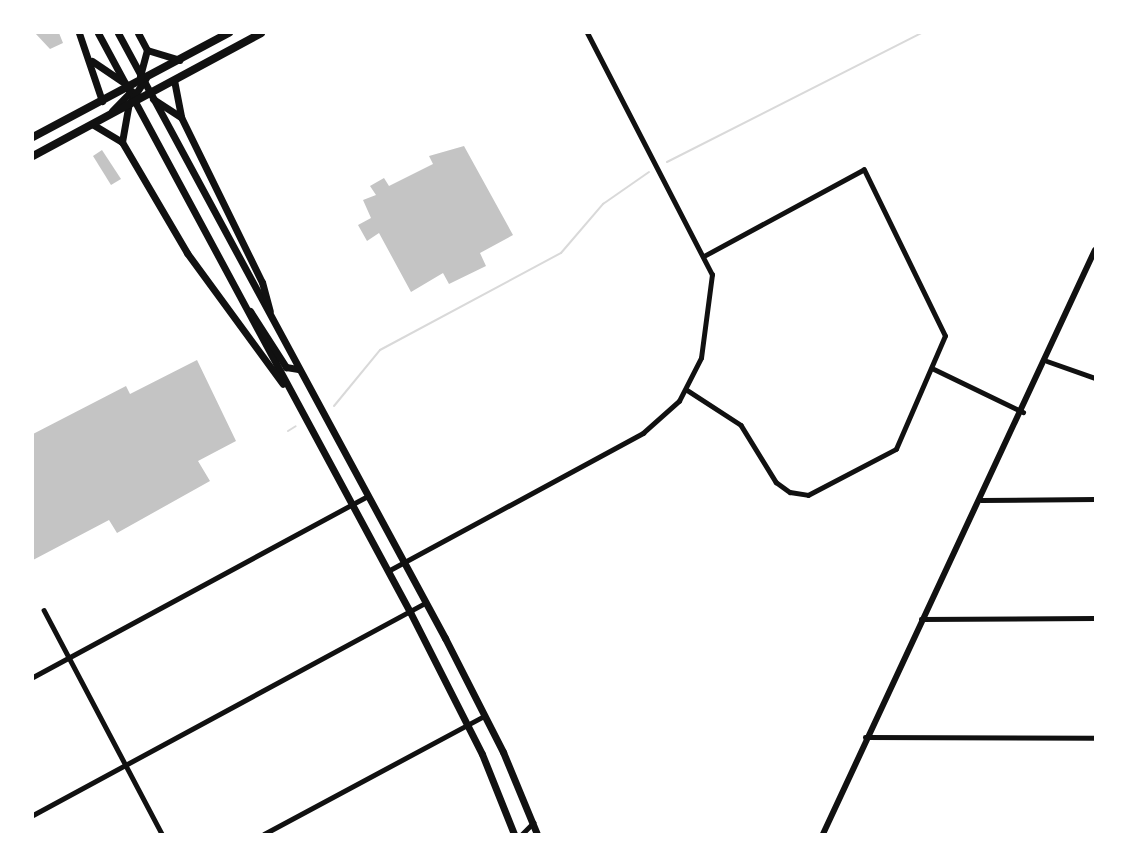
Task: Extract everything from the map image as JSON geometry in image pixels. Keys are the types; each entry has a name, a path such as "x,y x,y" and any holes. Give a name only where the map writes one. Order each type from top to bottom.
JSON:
{"main road":[{"path":"79,33 92,61 102,101"},
{"path":"98,33 410,612 467,726 514,834"},
{"path":"118,33 425,603 484,716 537,834"},
{"path":"122,142 129,104 147,50 138,33"},
{"path":"110,114 146,77 229,33"},
{"path":"33,137 113,95 135,90 153,92 257,34"},
{"path":"147,50 180,60"},
{"path":"92,61 135,90 159,100 181,117"},
{"path":"174,80 181,117 262,282 273,322"},
{"path":"33,156 129,104"},
{"path":"92,124 122,142 188,253 230,310 271,372 290,390"},
{"path":"242,303 263,325 286,367 297,369"}],"street":[{"path":"388,571 643,433 687,390 706,340 712,308 712,275 705,256 587,33"},
{"path":"687,390 741,425 776,482 803,496 896,449 942,353 943,323 864,170 705,256"},
{"path":"823,834 865,737 1047,361 1095,250"},
{"path":"1047,361 1095,378"},
{"path":"934,369 1023,412"},
{"path":"33,677 366,497"},
{"path":"981,500 1095,499"},
{"path":"33,815 425,603"},
{"path":"44,610 162,834"},
{"path":"921,619 1095,618"},
{"path":"264,834 484,716"},
{"path":"865,737 1095,738"},
{"path":"522,834 533,823"}],"building":[{"path":"35,33 59,33 63,43 50,49"},
{"path":"464,146 513,235 480,253 486,266 449,284 443,273 411,292 379,233 367,241 358,225 371,218 363,200 376,195 370,186 384,178 389,186 433,164 429,156"},
{"path":"102,150 121,179 111,185 93,156"},
{"path":"197,360 236,441 198,461 210,481 117,533 109,520 33,560 33,434 126,386 130,394"}],"waterway":[{"path":"667,162 921,33"},
{"path":"334,406 380,350 561,253 603,204 649,172"},
{"path":"288,431 296,426"}]}
